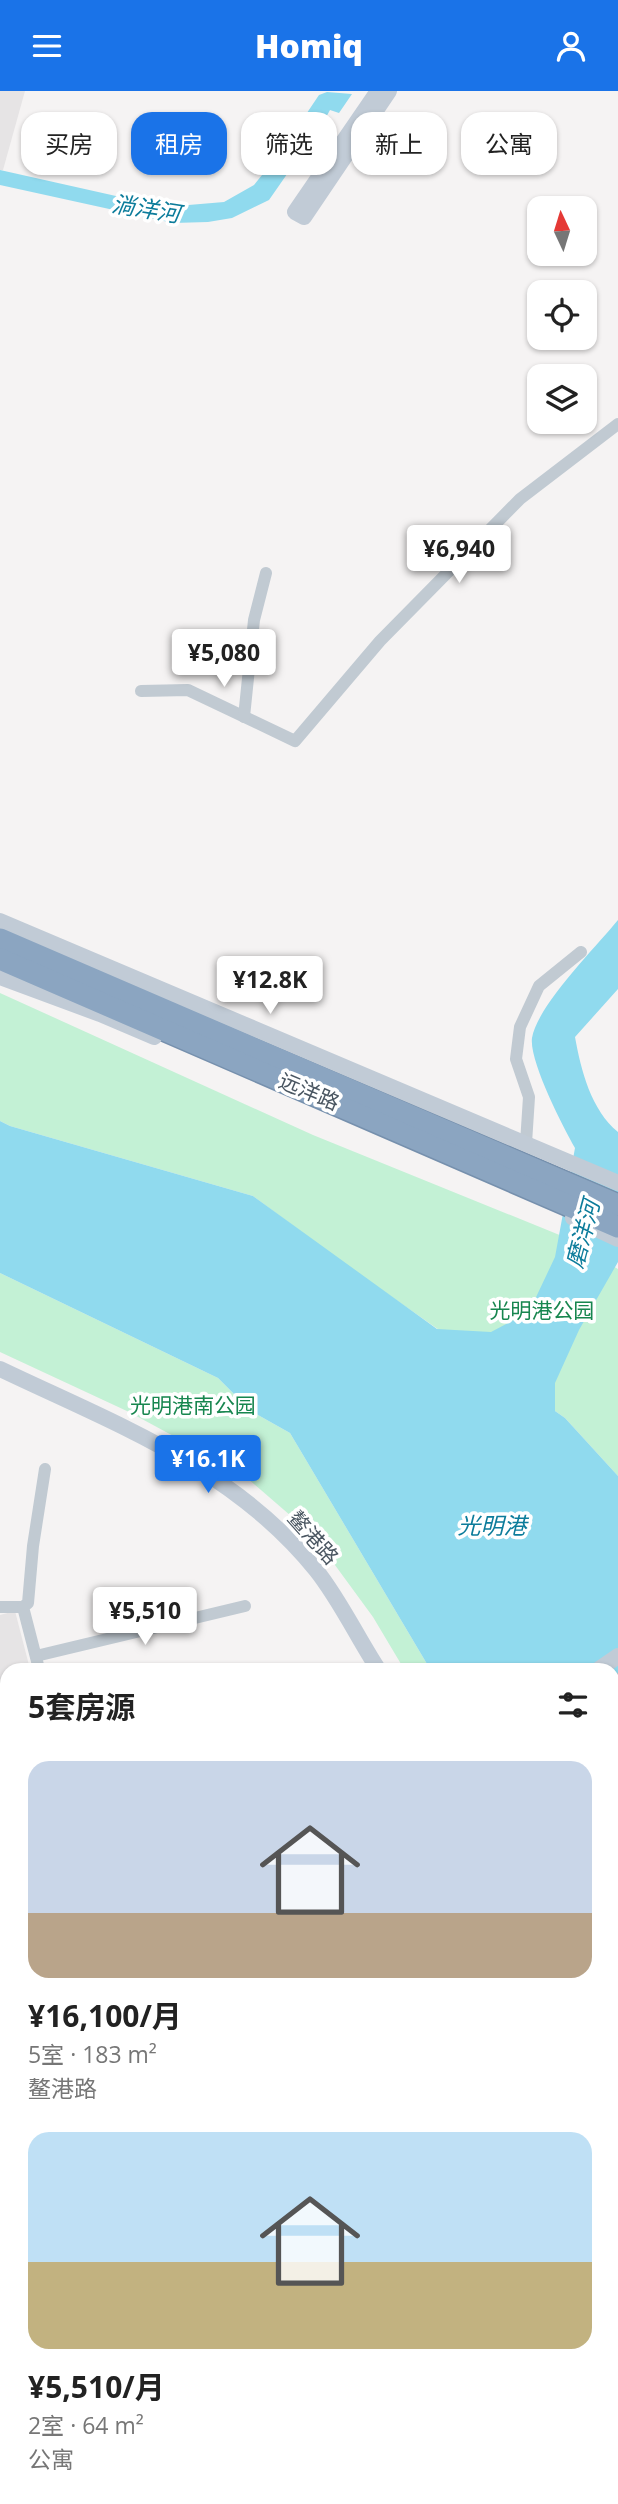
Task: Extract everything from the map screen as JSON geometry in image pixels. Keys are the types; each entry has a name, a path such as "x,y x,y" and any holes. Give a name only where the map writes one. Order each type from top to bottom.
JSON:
{"highway":[{"name":"远洋路","path":"0,939 618,1205"},
{"name":"远洋路","path":"0,959 618,1227"}],"main road":[{"path":"378,91 300,215 389,91"},
{"path":"0,921 618,1183"},
{"path":"0,977 100,1014 503,1186 618,1239"},
{"name":"鳌港路","path":"0,1369 167,1449 195,1464 243,1497 277,1527 315,1569 373,1663"}],"street":[{"path":"141,691 188,690 295,741 380,641 520,499 618,424"},
{"path":"244,717 254,620 266,573"},
{"path":"526,1143 529,1097 516,1059 520,1027 539,986 581,952"},
{"path":"0,1607 23,1607 28,1603 33,1546 46,1469"},
{"path":"23,1607 37,1663 245,1606"}],"shaded area":[{"path":"0,91 25,91 3,170 0,170"},
{"path":"15,1611 28,1663 0,1663 0,1615"}],"green space":[{"name":"光明港公园","path":"0,993 313,1135 562,1236 618,1269 618,1476 565,1418 349,1267 253,1196 0,1121"},
{"name":"光明港南公园","path":"0,1273 218,1378 251,1411 290,1433 426,1663 400,1663 373,1617 313,1535 240,1472 129,1412 0,1352"}],"water":[{"path":"327,92 352,94 339,113 330,110 308,112 319,95"},
{"name":"淌洋河","path":"0,170 165,207 224,202 254,185 262,175 286,175 269,200 232,218 173,223 0,185"},
{"name":"光明港","path":"618,920 618,989 575,1037 580,1063 594,1101 618,1132 618,1262 579,1330 555,1383 555,1411 565,1418 618,1476 618,1663 426,1663 290,1433 251,1411 218,1378 0,1273 0,1121 253,1196 437,1329 491,1332 529,1312 555,1257 575,1148 541,1077 532,1048 532,1038 544,1010"}],"water label":[{"name":"磨洋河","path":"583,1234"}]}
